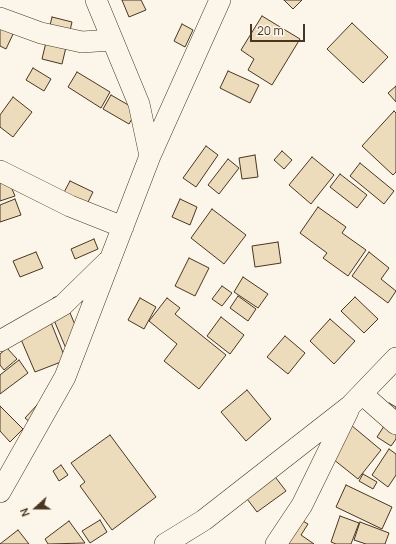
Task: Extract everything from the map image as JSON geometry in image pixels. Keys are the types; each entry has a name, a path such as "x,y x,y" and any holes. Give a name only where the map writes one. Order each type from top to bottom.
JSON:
{"street":[{"path":"96,0 139,104 150,156"},
{"path":"0,492 65,378 150,156 220,0"},
{"path":"0,18 41,33 82,42 112,40"},
{"path":"0,171 70,206 123,227"},
{"path":"0,341 63,305 112,257"},
{"path":"165,544 204,520 356,400 396,358"},
{"path":"356,400 396,424"},
{"path":"276,544 302,505 356,400"}],"building":[{"path":"122,0 141,0 146,10 129,17"},
{"path":"284,0 302,0 293,9"},
{"path":"262,16 300,39 272,85 248,70 254,59 241,50"},
{"path":"52,17 72,22 62,64 42,59"},
{"path":"352,23 388,57 363,83 327,49"},
{"path":"182,24 193,30 185,47 174,41"},
{"path":"0,26 15,30 6,49 0,46"},
{"path":"33,68 51,79 44,91 26,80"},
{"path":"228,71 259,85 250,103 220,88"},
{"path":"77,72 110,92 101,108 68,87"},
{"path":"396,86 396,102 388,93"},
{"path":"111,95 137,110 129,124 103,109"},
{"path":"13,97 32,112 13,137 0,127 0,115"},
{"path":"394,111 396,113 396,172 393,175 362,146"},
{"path":"206,146 218,155 196,187 183,178"},
{"path":"282,151 292,160 284,169 274,160"},
{"path":"255,155 258,177 242,179 239,158"},
{"path":"312,157 334,175 311,204 289,185"},
{"path":"228,159 239,168 219,194 208,185"},
{"path":"360,163 394,191 384,204 350,176"},
{"path":"340,174 367,195 357,208 330,187"},
{"path":"7,177 15,196 0,201 0,180"},
{"path":"70,181 93,192 84,210 61,198"},
{"path":"15,199 21,215 0,222 0,205"},
{"path":"180,199 197,207 190,225 172,217"},
{"path":"318,207 346,227 342,233 366,250 348,276 323,258 327,253 300,233"},
{"path":"212,209 246,235 224,264 191,238"},
{"path":"94,239 98,249 75,259 71,249"},
{"path":"278,242 281,263 255,267 252,246"},
{"path":"36,252 43,268 20,277 13,261"},
{"path":"369,252 389,268 381,279 396,291 388,303 352,276"},
{"path":"189,258 209,268 195,296 175,286"},
{"path":"243,277 268,294 258,308 234,292"},
{"path":"87,284 93,297 68,308 83,344 67,351 51,313 58,309 53,298"},
{"path":"222,286 232,293 222,306 212,299"},
{"path":"238,296 256,309 248,321 230,308"},
{"path":"355,297 378,319 364,333 341,311"},
{"path":"140,298 156,307 144,329 128,320"},
{"path":"167,298 180,308 175,314 226,355 199,389 164,361 177,344 149,321"},
{"path":"46,310 66,360 35,372 14,323"},
{"path":"221,317 244,335 230,354 207,336"},
{"path":"330,319 355,341 334,364 310,341"},
{"path":"285,336 305,353 288,374 267,357"},
{"path":"7,348 17,359 4,370 0,365 0,354"},
{"path":"19,360 28,373 0,394 0,375"},
{"path":"247,390 271,419 246,441 221,412"},
{"path":"389,403 396,407 396,439 391,446 377,437 386,423 379,418"},
{"path":"37,405 47,413 36,427 25,418"},
{"path":"0,406 23,429 10,442 0,431"},
{"path":"351,425 381,450 358,479 328,455"},
{"path":"110,435 156,497 112,530 80,486 85,482 71,463"},
{"path":"389,449 396,454 396,475 388,487 372,475"},
{"path":"61,465 68,475 59,481 53,471"},
{"path":"266,465 286,491 257,512 238,487"},
{"path":"363,474 377,482 373,489 359,481"},
{"path":"346,485 392,507 382,529 336,507"},
{"path":"287,512 308,524 301,535 314,544 281,544"},
{"path":"340,516 359,523 351,544 336,544 331,542"},
{"path":"100,520 107,532 90,543 82,531"},
{"path":"69,521 85,543 48,544 45,539"},
{"path":"360,522 389,533 385,544 366,544 354,540"},
{"path":"18,530 29,544 0,544"}]}
